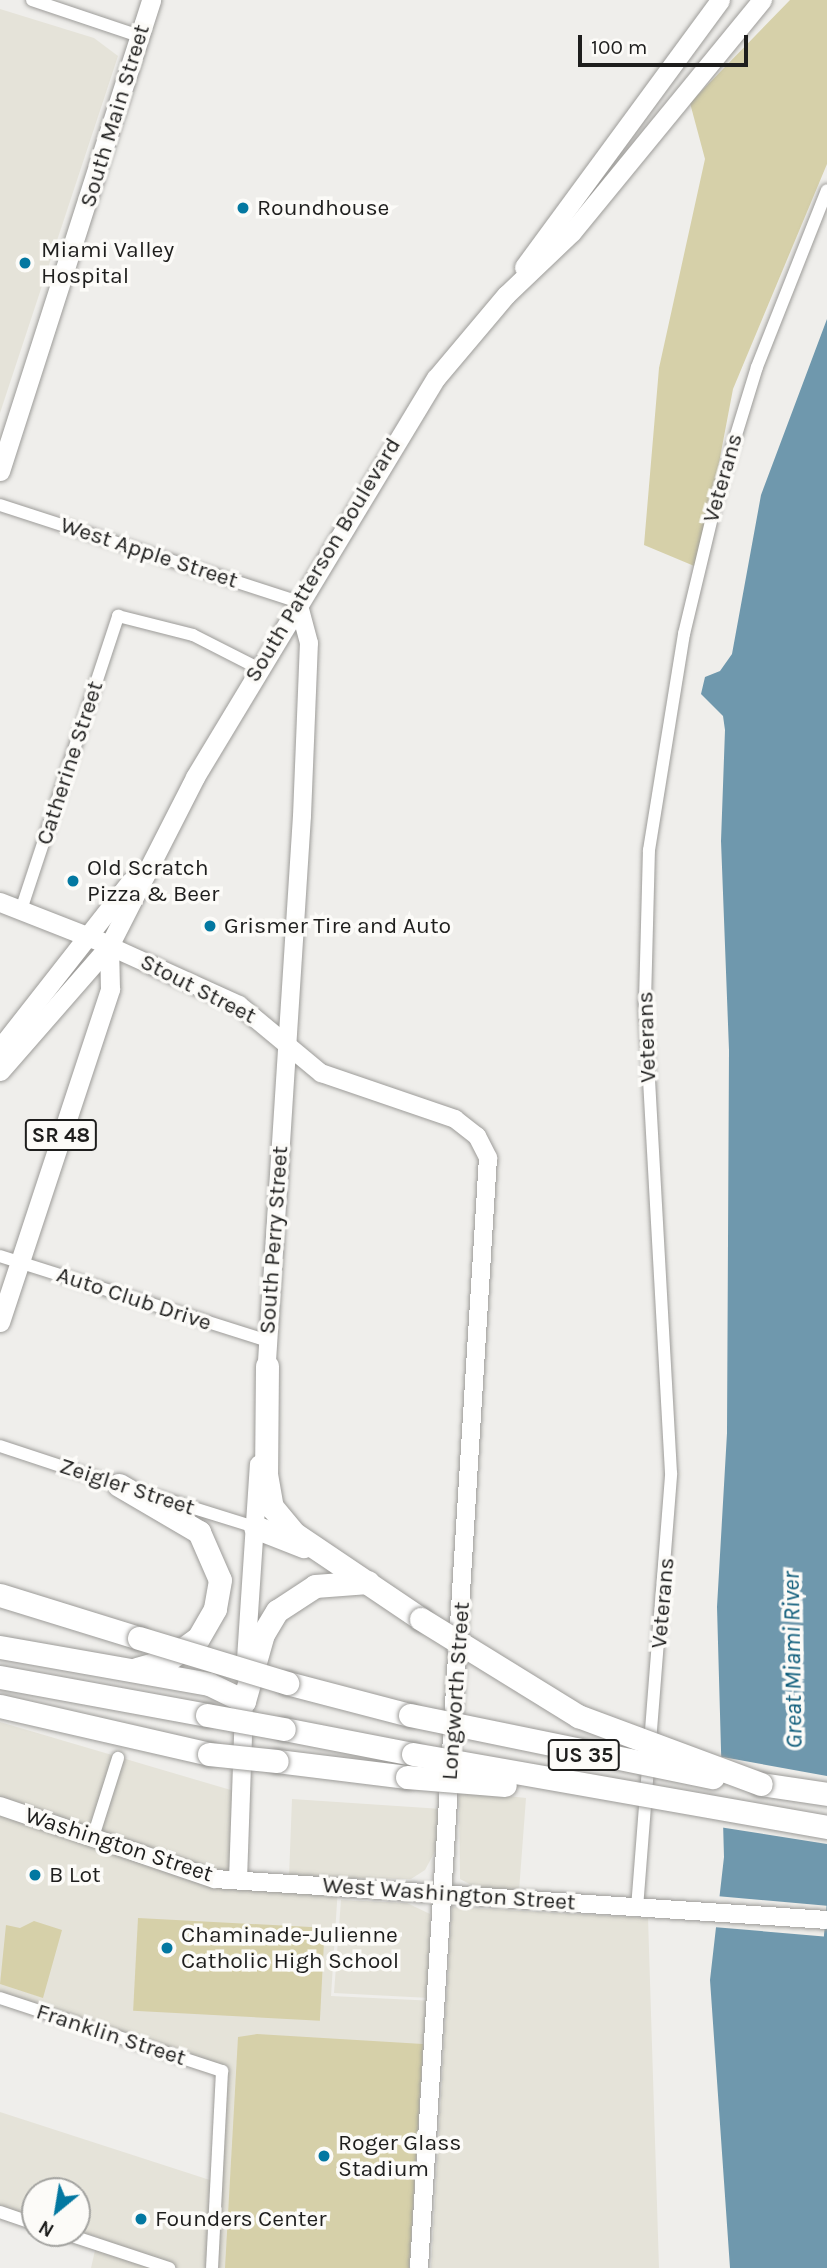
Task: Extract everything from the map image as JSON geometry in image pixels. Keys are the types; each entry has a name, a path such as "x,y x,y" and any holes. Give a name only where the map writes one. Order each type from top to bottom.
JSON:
{"highway":[{"path":"267,1366 266,1474 272,1507 295,1534 421,1619 578,1716 761,1784"},
{"path":"119,1485 199,1532 220,1580 215,1609 198,1638 169,1660 134,1670"},
{"path":"255,1527 341,1564"},
{"path":"0,1647 216,1686 244,1701 262,1633 276,1611 315,1586 368,1581"},
{"name":"US 35","path":"0,1595 287,1683 410,1715 582,1755 827,1794"},
{"name":"US 35","path":"0,1676 625,1795 827,1827"},
{"path":"0,1706 209,1754 407,1777 625,1795"}],"main road":[{"name":"South Main Street","path":"0,471 151,0"},
{"name":"South Patterson Boulevard","path":"0,1071 101,941 258,668 436,378 506,295 661,73 720,0"},
{"name":"South Patterson Boulevard","path":"506,295 572,232 691,79 762,0"},
{"name":"Stout Street","path":"0,902 101,941"},
{"name":"South Patterson Boulevard","path":"0,1048 101,941"},
{"name":"SR 48","path":"0,1322 110,989 101,941"}],"street":[{"path":"32,0 139,36"},
{"name":"Veterans","path":"637,1908 671,1473 645,1001 649,850 684,634 717,497 757,367 827,190"},
{"name":"West Apple Street","path":"0,505 298,601"},
{"name":"South Perry Street","path":"238,1880 244,1701 267,1366 309,643 298,601"},
{"name":"Catherine Street","path":"21,909 118,616 193,635 258,668"},
{"name":"Stout Street","path":"101,941 239,1005 286,1048 321,1073 462,1123"},
{"name":"Longworth Street","path":"419,2268 489,1169 483,1145 462,1123"},
{"name":"Auto Club Drive","path":"0,1256 268,1341"},
{"name":"Zeigler Street","path":"0,1446 255,1527"},
{"path":"93,1837 118,1758"},
{"name":"Washington Street","path":"0,1806 215,1879 238,1880"},
{"name":"West Washington Street","path":"238,1880 444,1891 660,1910 827,1920"},
{"name":"Franklin Street","path":"0,1998 222,2071 212,2268"},
{"path":"0,2212 21,2219"},
{"path":"91,2242 169,2268"}],"shaded area":[{"path":"790,0 827,0 827,164 733,389 699,568 644,545 659,368 705,159 690,103"},
{"name":"Miami Valley Hospital","path":"0,9 94,38 118,56 0,413"},
{"name":"Chaminade-Julienne Catholic High School","path":"0,1722 241,1793 238,1880 338,1887 331,1996 436,2001 419,2268 91,2268 98,2237 91,2235 91,2177 21,2177 21,2215 0,2212 0,2112 216,2182 221,2071 0,1998"},
{"path":"459,1791 526,1798 519,1891 477,1888 460,1879"},
{"path":"292,1799 442,1809 440,1842 425,1870 411,1879 289,1877"},
{"path":"341,1900 407,1903 430,1914 430,1998 334,1993"},
{"path":"452,1907 648,1918 659,2268 431,2268"},
{"path":"138,1918 325,1928 320,2021 133,2011"},
{"path":"34,1921 62,1930 43,1998 0,1984 6,1925 20,1928"},
{"name":"Roger Glass Stadium","path":"257,2034 423,2044 409,2268 225,2268 238,2037"}],"water":[{"name":"Great Miami River","path":"827,319 827,2268 730,2268 710,1980 724,1857 717,1607 727,1433 729,1050 721,841 725,730 723,716 701,694 705,677 720,671 732,654 761,495"}],"pier":[{"path":"717,1756 827,1776 827,1844 719,1827"},
{"path":"716,1896 827,1906 824,1937 713,1927"}],"place":[{"name":"Roundhouse","path":"243,208"},
{"name":"Miami Valley Hospital","path":"25,263"},
{"name":"Old Scratch Pizza & Beer","path":"73,881"},
{"name":"Grismer Tire and Auto","path":"210,926"},
{"name":"B Lot","path":"35,1875"},
{"name":"Chaminade-Julienne Catholic High School","path":"167,1948"},
{"name":"Roger Glass Stadium","path":"324,2156"},
{"name":"Founders Center","path":"141,2219"}]}
